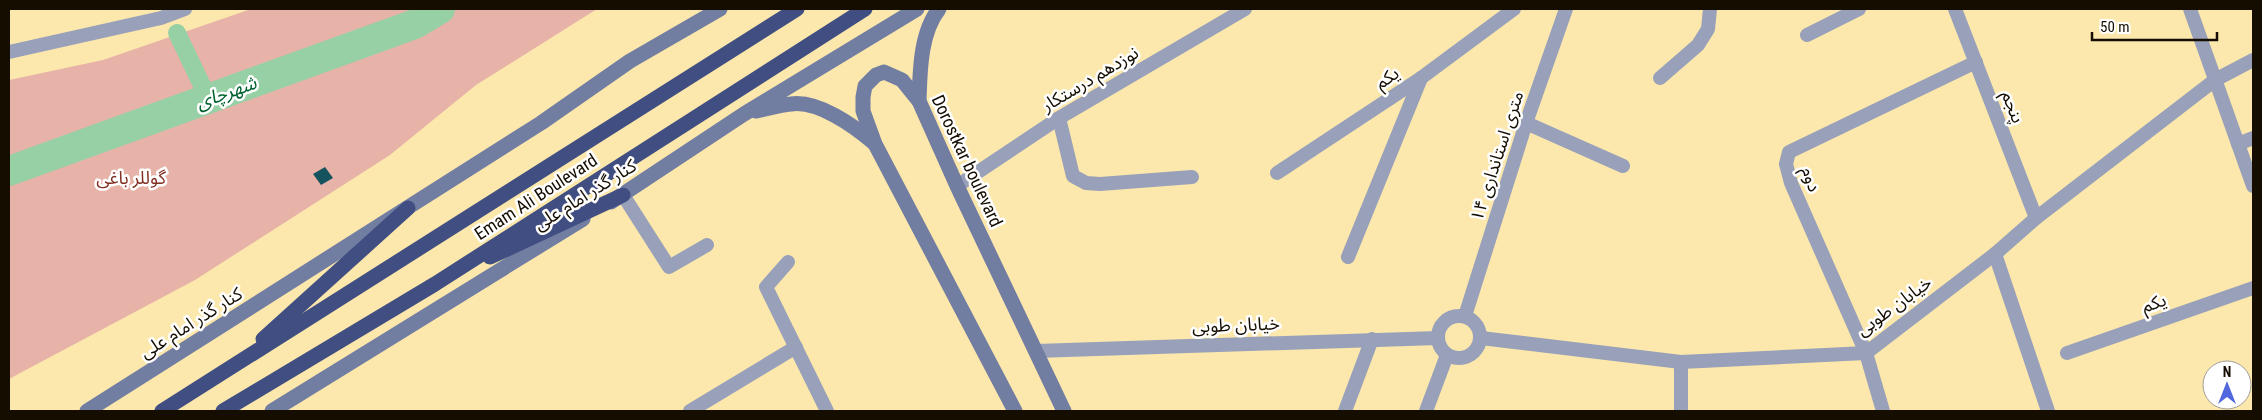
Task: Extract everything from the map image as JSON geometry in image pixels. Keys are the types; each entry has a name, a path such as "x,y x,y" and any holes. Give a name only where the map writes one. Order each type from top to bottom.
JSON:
{"highway":[{"name":"Emam Ali Boulevard","path":"162,411 797,9"},
{"name":"Emam Ali Boulevard","path":"223,411 435,284 865,9"},
{"path":"435,284 623,195"},
{"path":"232,367 408,208"}],"main road":[{"name":"کنار گذر امام علی","path":"87,411 541,123 630,61 720,9"},
{"name":"کنار گذر امام علی","path":"272,411 623,195 744,114 917,9"},
{"path":"919,101 920,59 934,16 940,9"},
{"name":"Dorostkar boulevard","path":"1010,409 875,144 863,111 865,86 876,75 884,72 902,80 919,101 957,186 1064,411"},
{"path":"744,114 792,103 814,107 852,125 875,144"}],"street":[{"path":"9,52 161,18 185,9"},
{"name":"نوزدهم درستکار","path":"957,186 1059,118 1245,9"},
{"name":"یکم","path":"1277,173 1421,78 1514,9"},
{"name":"۱۴ متری استانداری","path":"1465,316 1526,123 1566,9"},
{"path":"1660,78 1698,45 1708,29 1710,9"},
{"path":"1807,35 1859,9"},
{"name":"پنجم","path":"1955,9 2036,218"},
{"path":"2190,9 2253,186"},
{"name":"خیابان طوبی","path":"1481,338 1681,362 1866,353 1995,254 2036,218 2215,80 2253,60"},
{"name":"دوم","path":"1866,353 1791,183 1786,164 1789,152 1976,62"},
{"path":"1348,258 1421,78"},
{"path":"1059,118 1073,176 1086,183 1100,184 1192,177"},
{"path":"1526,123 1623,166"},
{"path":"2238,144 2253,138"},
{"path":"623,195 669,267 707,245"},
{"path":"1995,254 2048,411"},
{"path":"788,262 766,287 827,411"},
{"name":"یکم","path":"2067,353 2253,288"},
{"path":"1455,316 1465,316 1474,321 1479,328 1481,338 1477,349 1469,356 1458,358 1447,355 1441,347 1438,338 1440,328 1446,320 1455,316"},
{"name":"خیابان طوبی","path":"1036,351 1438,338"},
{"path":"1344,411 1372,339"},
{"path":"690,411 796,347"},
{"path":"1866,353 1884,411"},
{"path":"1426,411 1447,355"},
{"path":"1681,362 1681,411"}],"green space":[{"name":"گوللر باغی","path":"251,9 597,9 476,85 390,155 195,280 9,379 9,80 103,60"}],"building":[{"path":"325,167 333,178 321,185 313,174"}],"waterway":[{"name":"شهرچای","path":"9,171 415,24 440,9"},
{"path":"177,33 208,98"}]}
